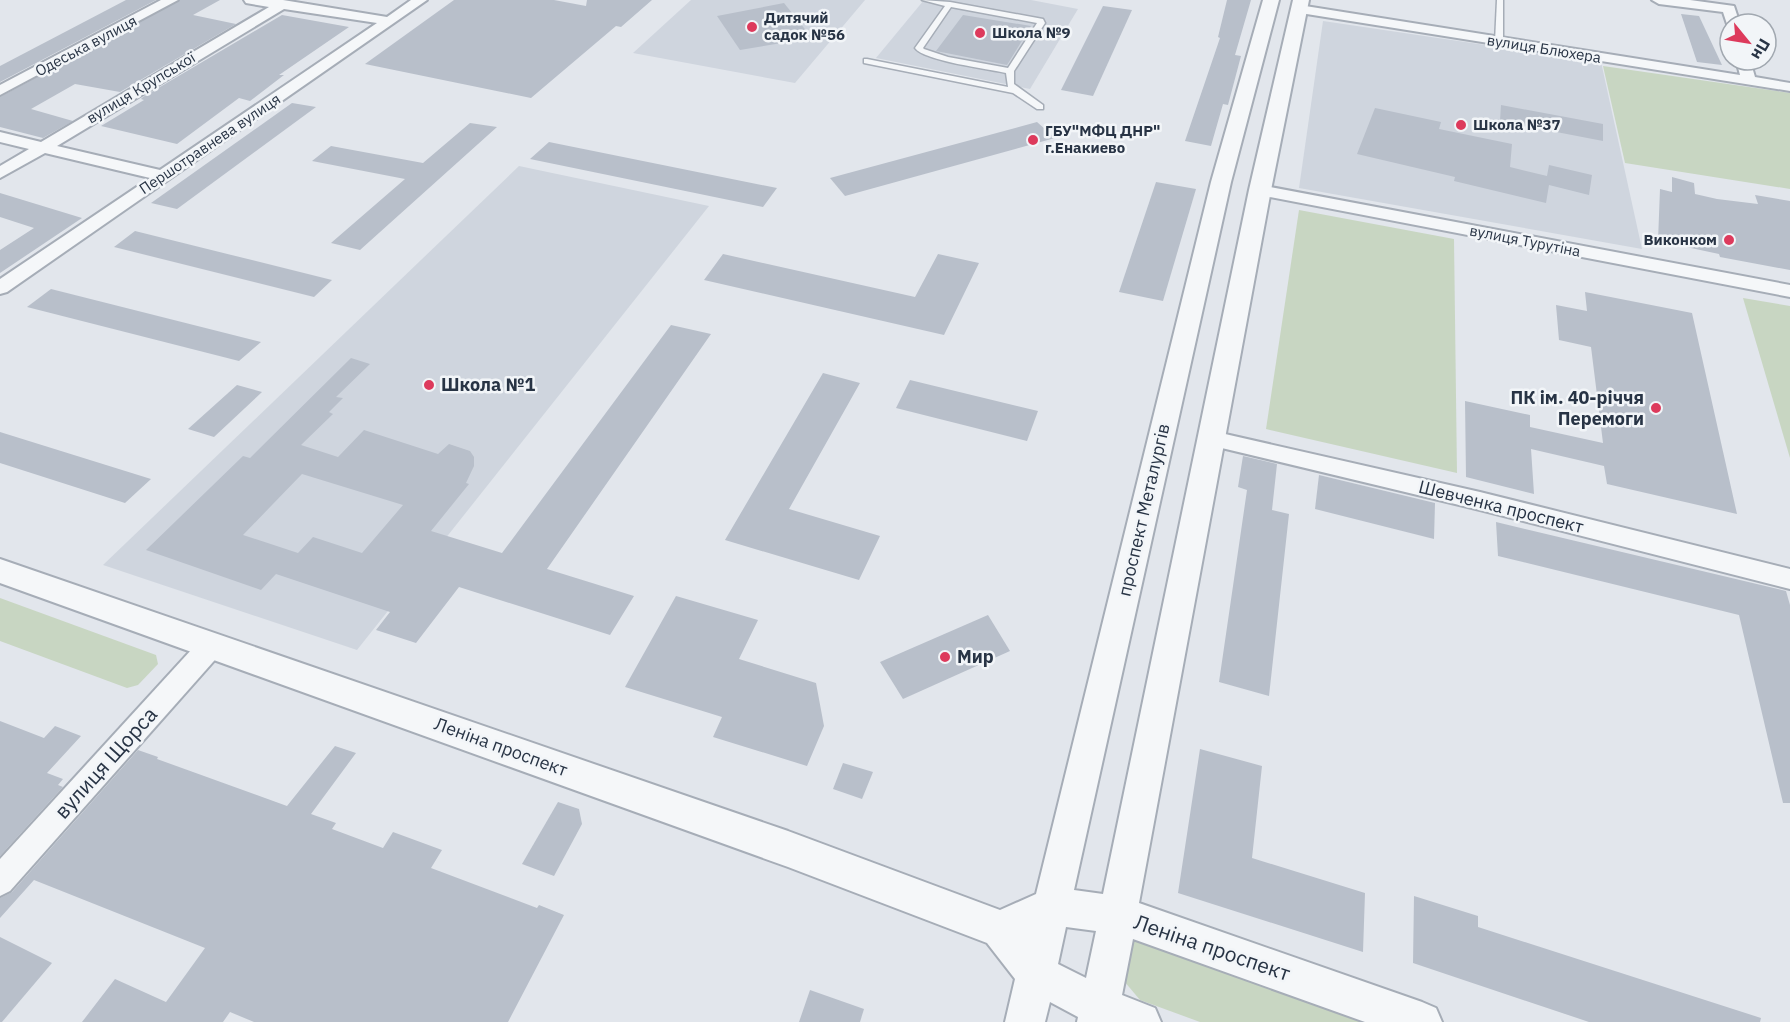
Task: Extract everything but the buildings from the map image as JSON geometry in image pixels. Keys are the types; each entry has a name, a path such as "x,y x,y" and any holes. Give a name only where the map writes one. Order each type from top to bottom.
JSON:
{"street":[{"name":"Одеська вулиця","path":"0,92 171,0"},
{"path":"251,0 317,5 389,21"},
{"name":"Першотравнева вулиця","path":"0,288 420,0"},
{"name":"проспект Металургів","path":"1025,1022 1221,182 1271,0"},
{"path":"1659,0 1729,9 1730,12"},
{"path":"1098,1014 1260,190 1300,2"},
{"name":"вулиця Блюхера","path":"1300,2 1499,42 1790,87"},
{"name":"вулиця Крупської","path":"0,173 282,4"},
{"path":"1746,72 1749,81"},
{"path":"0,137 163,176"},
{"path":"1221,182 1260,190"},
{"name":"вулиця Турутіна","path":"1260,190 1790,291"},
{"name":"Шевченка проспект","path":"1212,439 1480,501 1790,579"},
{"name":"Леніна проспект","path":"0,571 788,849 1000,929"},
{"name":"вулиця Щорса","path":"0,881 212,645"},
{"path":"1052,906 1000,929 1036,974 1098,1014 1141,1022"},
{"name":"Леніна проспект","path":"1052,906 1119,915 1422,1022"}],"lane":[{"path":"926,0 1040,21 1041,23 1011,71 1010,85 1040,106"},
{"path":"1499,42 1500,0"},
{"path":"950,4 919,48 921,51 947,59 1011,71"},
{"path":"867,61 1016,91"}],"shaded area":[{"name":"Дитячий садок №56","path":"691,0 865,0 795,83 633,53"},
{"name":"Школа №9","path":"924,0 1031,0 1078,9 1030,89 876,58"},
{"name":"Школа №37","path":"1323,21 1601,62 1642,249 1299,188"},
{"name":"Школа №1","path":"519,166 709,206 357,650 103,565"}],"green space":[{"path":"1603,66 1790,93 1790,189 1625,163"},
{"path":"1299,210 1454,239 1457,473 1266,429"},
{"path":"1743,298 1790,306 1790,458"},
{"path":"0,598 156,655 158,664 138,685 127,688 0,641"},
{"path":"1150,936 1391,1022 1200,1022 1140,1000 1124,981 1123,961 1134,940"}],"place":[{"name":"Дитячий садок №56","path":"752,27"},
{"name":"Школа №9","path":"980,33"},
{"name":"Школа №37","path":"1461,125"},
{"name":"ГБУ\"МФЦ ДНР\" г.Енакиево","path":"1033,140"},
{"name":"Виконком","path":"1729,240"},
{"name":"Школа №1","path":"429,385"},
{"name":"ПК ім. 40-річчя Перемоги","path":"1656,408"},
{"name":"Мир","path":"945,657"}]}
